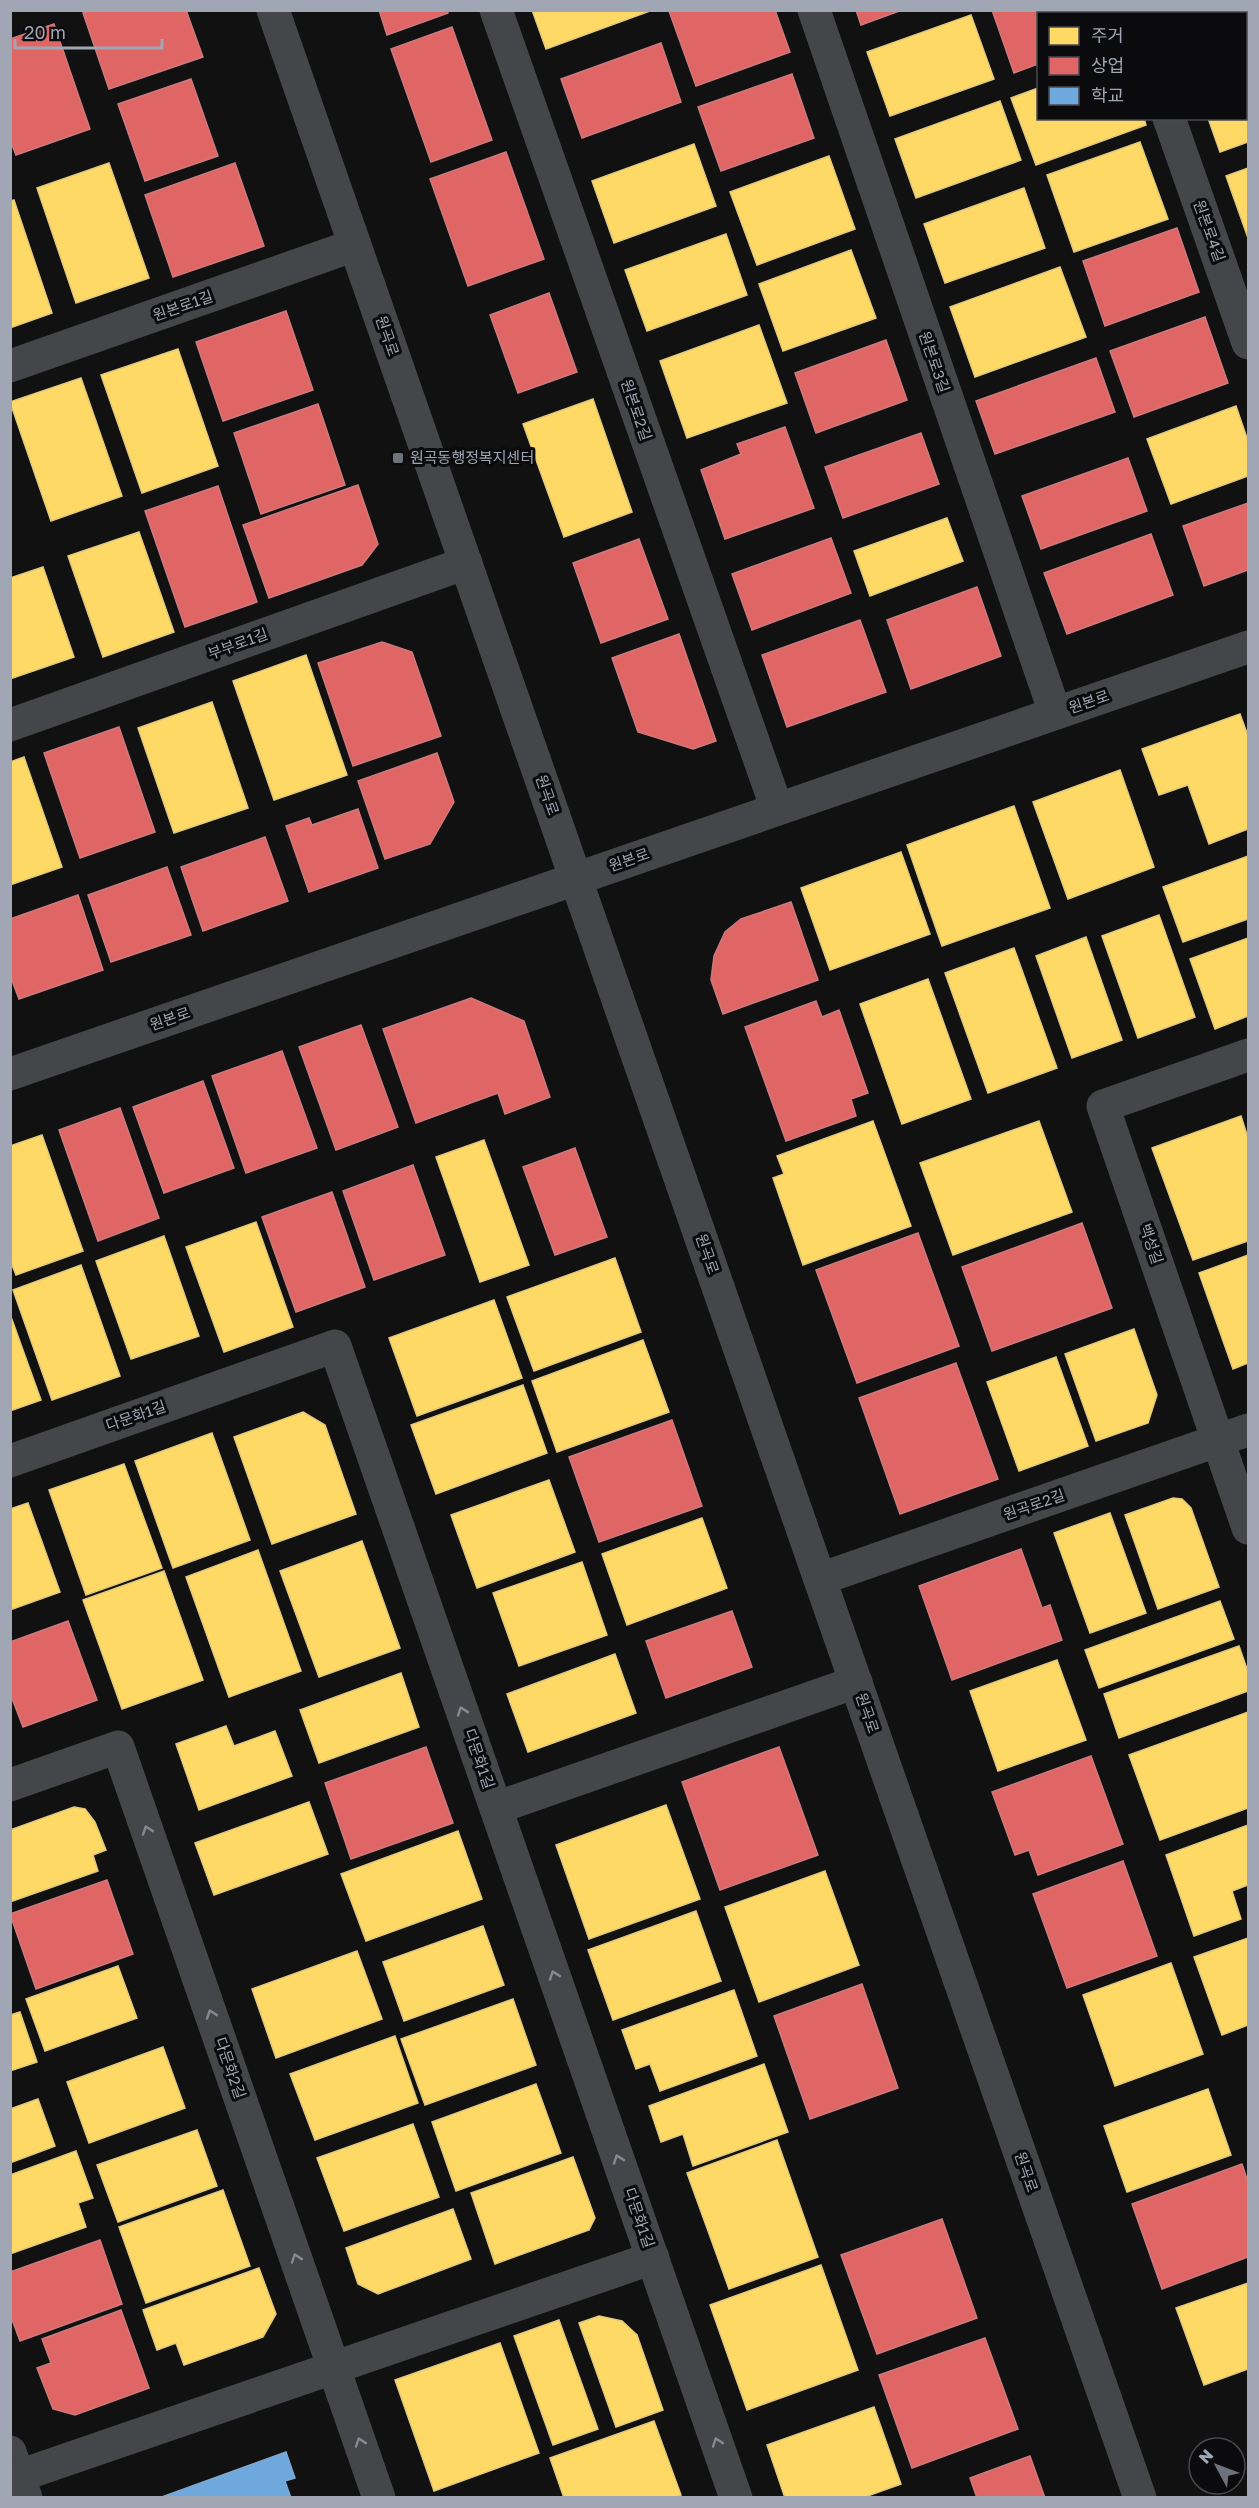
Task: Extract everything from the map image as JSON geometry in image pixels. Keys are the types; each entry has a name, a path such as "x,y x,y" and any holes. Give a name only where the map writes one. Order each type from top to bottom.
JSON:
{"street":[{"name":"원곡로","path":"273,10 1140,2498"},
{"name":"원본로2길","path":"496,10 777,809"},
{"name":"원본로3길","path":"814,10 1055,713"},
{"name":"원본로4길","path":"1169,120 1248,343"},
{"name":"원본로1길","path":"10,366 355,245"},
{"name":"부부로1길","path":"10,724 466,563"},
{"name":"원본로","path":"10,1074 1248,646"},
{"name":"백성길","path":"1248,1055 1103,1106 1234,1436 1248,1528"},
{"name":"다문화1길","path":"10,1461 335,1346 736,2498"},
{"name":"원곡로2길","path":"820,1579 1234,1436"},
{"path":"496,1808 856,1682"},
{"name":"다문화2길","path":"10,1785 118,1747 379,2498"},
{"path":"16,2476 653,2258"}],"building: 주거":[{"path":"532,10 650,10 650,11 546,49"},
{"path":"971,15 994,79 890,116 867,52"},
{"path":"1247,84 1248,142 1220,152 1209,120 1247,120"},
{"path":"1037,88 1037,120 1145,120 1146,125 1036,165 1011,98"},
{"path":"1000,101 1021,160 916,198 895,139"},
{"path":"1140,142 1168,219 1074,252 1047,175"},
{"path":"694,144 716,206 614,243 592,181"},
{"path":"829,156 855,229 757,265 730,192"},
{"path":"109,163 149,278 76,303 37,188"},
{"path":"1248,168 1248,238 1226,176"},
{"path":"1024,188 1045,248 945,283 924,224"},
{"path":"14,200 52,313 10,328 10,201"},
{"path":"726,234 747,295 647,331 625,270"},
{"path":"851,250 876,318 783,351 759,284"},
{"path":"1060,267 1086,337 975,377 950,307"},
{"path":"759,325 787,403 687,438 660,361"},
{"path":"178,349 218,466 142,493 101,375"},
{"path":"81,378 122,496 51,521 10,402"},
{"path":"593,399 632,512 564,537 523,424"},
{"path":"1236,406 1248,441 1248,476 1171,504 1147,439"},
{"path":"947,518 963,561 870,596 854,551"},
{"path":"139,532 174,632 103,657 68,556"},
{"path":"43,567 74,657 10,679 10,578"},
{"path":"306,655 347,775 274,800 233,681"},
{"path":"212,702 248,808 174,833 138,728"},
{"path":"1240,714 1248,736 1248,829 1209,844 1188,785 1159,795 1142,749"},
{"path":"24,757 62,867 10,885 10,762"},
{"path":"1120,770 1154,867 1068,899 1033,802"},
{"path":"1014,806 1050,908 942,946 907,845"},
{"path":"901,852 930,934 830,970 801,888"},
{"path":"1248,856 1248,919 1183,942 1163,887"},
{"path":"1159,915 1195,1017 1138,1038 1102,936"},
{"path":"1086,937 1122,1040 1072,1058 1036,956"},
{"path":"1248,938 1248,1016 1215,1029 1190,959"},
{"path":"1014,948 1057,1068 988,1093 945,973"},
{"path":"928,979 971,1099 902,1124 860,1004"},
{"path":"1241,1116 1248,1138 1248,1241 1193,1260 1152,1148"},
{"path":"873,1121 911,1226 803,1265 773,1178 784,1174 777,1156"},
{"path":"1039,1121 1072,1212 953,1255 920,1163"},
{"path":"42,1135 83,1251 16,1275 10,1260 10,1146"},
{"path":"484,1140 529,1265 480,1282 436,1157"},
{"path":"256,1222 293,1327 224,1352 186,1247"},
{"path":"164,1236 199,1336 131,1359 96,1261"},
{"path":"1248,1255 1248,1363 1233,1369 1199,1273"},
{"path":"615,1258 641,1332 534,1371 507,1297"},
{"path":"81,1265 120,1376 52,1400 13,1290"},
{"path":"494,1300 522,1378 417,1416 389,1338"},
{"path":"10,1314 41,1400 10,1411"},
{"path":"1134,1329 1157,1395 1148,1423 1096,1441 1065,1354"},
{"path":"643,1340 669,1412 557,1452 532,1381"},
{"path":"1056,1357 1088,1446 1019,1471 987,1382"},
{"path":"523,1385 547,1453 436,1494 411,1425"},
{"path":"303,1412 325,1425 356,1514 272,1544 234,1437"},
{"path":"212,1433 250,1540 173,1568 135,1461"},
{"path":"124,1464 162,1568 86,1595 49,1490"},
{"path":"549,1480 575,1552 477,1588 451,1515"},
{"path":"1173,1498 1182,1499 1191,1508 1219,1587 1158,1609 1125,1515"},
{"path":"28,1503 60,1592 10,1610 10,1509"},
{"path":"1110,1513 1146,1613 1090,1633 1054,1533"},
{"path":"702,1518 727,1588 627,1625 602,1554"},
{"path":"362,1541 400,1648 319,1677 280,1571"},
{"path":"258,1550 301,1671 229,1697 186,1577"},
{"path":"582,1562 607,1635 519,1666 493,1593"},
{"path":"164,1571 203,1680 122,1709 83,1600"},
{"path":"1220,1601 1234,1639 1099,1688 1085,1650"},
{"path":"1239,1646 1248,1672 1248,1691 1119,1738 1104,1694"},
{"path":"615,1654 636,1713 528,1752 507,1694"},
{"path":"1057,1660 1086,1740 998,1771 970,1691"},
{"path":"401,1673 419,1727 319,1763 300,1710"},
{"path":"1248,1712 1248,1808 1160,1840 1129,1755"},
{"path":"226,1726 234,1746 275,1731 292,1776 199,1810 176,1744"},
{"path":"309,1802 328,1854 214,1895 195,1843"},
{"path":"666,1805 700,1899 589,1939 556,1845"},
{"path":"74,1807 85,1809 95,1822 106,1850 93,1855 98,1871 10,1902 10,1830"},
{"path":"1248,1825 1248,1885 1232,1891 1241,1919 1194,1936 1166,1855"},
{"path":"458,1831 482,1899 366,1941 341,1874"},
{"path":"825,1871 859,1965 759,2002 725,1907"},
{"path":"696,1911 721,1981 613,2020 588,1950"},
{"path":"483,1926 504,1985 404,2021 383,1962"},
{"path":"1248,1938 1248,2025 1222,2035 1194,1957"},
{"path":"357,1951 382,2019 276,2058 252,1989"},
{"path":"1171,1963 1203,2054 1115,2086 1083,1995"},
{"path":"118,1966 137,2018 45,2051 26,1999"},
{"path":"734,1990 757,2056 660,2091 650,2064 636,2069 622,2030"},
{"path":"513,1999 536,2065 425,2105 401,2039"},
{"path":"20,2012 37,2062 10,2071 10,2015"},
{"path":"395,2036 418,2103 315,2140 290,2074"},
{"path":"163,2047 185,2108 89,2143 67,2082"},
{"path":"764,2064 788,2132 693,2166 683,2134 661,2142 649,2106"},
{"path":"536,2084 561,2153 456,2191 432,2122"},
{"path":"1208,2089 1231,2155 1127,2192 1104,2126"},
{"path":"38,2099 55,2146 10,2163 10,2109"},
{"path":"413,2124 439,2197 344,2231 317,2158"},
{"path":"197,2130 217,2186 118,2222 97,2165"},
{"path":"777,2140 818,2257 729,2289 687,2173"},
{"path":"76,2151 93,2198 78,2203 86,2227 10,2254 10,2175"},
{"path":"573,2157 595,2218 589,2230 495,2264 471,2193"},
{"path":"223,2190 250,2266 146,2303 119,2227"},
{"path":"453,2209 471,2259 378,2294 358,2284 346,2248"},
{"path":"821,2265 858,2370 747,2410 710,2305"},
{"path":"259,2268 276,2314 263,2337 184,2365 176,2343 157,2350 143,2310"},
{"path":"1248,2283 1248,2369 1204,2385 1176,2308"},
{"path":"599,2316 622,2321 637,2335 663,2410 616,2427 579,2323"},
{"path":"559,2320 598,2429 553,2445 514,2336"},
{"path":"500,2343 539,2453 434,2491 395,2380"},
{"path":"874,2407 901,2484 862,2498 785,2498 767,2445"},
{"path":"654,2421 681,2495 673,2498 564,2498 550,2458"}],"building: 상업":[{"path":"91,10 186,10 203,57 109,89 83,13"},
{"path":"379,10 447,10 448,13 387,35"},
{"path":"775,10 790,52 696,86 669,11"},
{"path":"856,10 902,10 861,25"},
{"path":"992,10 1104,10 1104,12 1037,12 1037,64 1014,73"},
{"path":"1182,10 1248,10 1248,38 1247,12 1182,12"},
{"path":"54,24 90,129 16,155 10,140 10,39"},
{"path":"452,27 492,140 431,162 391,49"},
{"path":"661,43 681,102 582,138 561,79"},
{"path":"792,74 814,138 721,171 698,107"},
{"path":"191,79 218,156 145,181 118,104"},
{"path":"506,152 544,259 468,286 430,179"},
{"path":"235,163 264,246 173,277 145,195"},
{"path":"1177,228 1199,292 1105,326 1083,261"},
{"path":"549,293 577,372 518,393 490,315"},
{"path":"286,311 313,390 223,421 196,342"},
{"path":"1205,317 1228,383 1134,417 1110,351"},
{"path":"886,340 907,400 816,433 795,373"},
{"path":"1096,358 1115,412 995,454 976,401"},
{"path":"318,404 345,485 261,514 234,433"},
{"path":"785,427 814,508 725,539 701,470 741,454 737,444"},
{"path":"921,433 939,484 843,518 825,467"},
{"path":"1128,458 1147,511 1041,549 1022,496"},
{"path":"358,485 378,544 362,565 269,598 243,525"},
{"path":"218,486 257,602 185,627 145,511"},
{"path":"1248,503 1248,570 1204,586 1183,526"},
{"path":"1151,534 1173,595 1067,634 1044,573"},
{"path":"831,538 851,593 752,630 732,574"},
{"path":"639,539 668,619 601,643 573,563"},
{"path":"977,587 1001,656 911,689 887,620"},
{"path":"860,620 886,692 787,727 762,655"},
{"path":"679,634 716,741 693,749 638,732 612,658"},
{"path":"382,642 412,652 441,736 353,766 318,663"},
{"path":"119,727 155,832 80,858 44,753"},
{"path":"437,753 454,802 430,844 385,859 358,781"},
{"path":"358,809 378,868 309,892 286,826 309,818 312,825"},
{"path":"265,837 288,901 203,931 181,867"},
{"path":"167,867 191,935 111,962 88,895"},
{"path":"78,895 103,970 19,999 10,975 10,919"},
{"path":"791,902 818,980 723,1014 711,980 714,956 725,932 741,919"},
{"path":"471,998 524,1021 550,1097 505,1114 498,1093 416,1123 383,1029"},
{"path":"816,1001 822,1017 839,1010 868,1093 851,1099 856,1116 786,1141 745,1027"},
{"path":"361,1025 398,1127 336,1150 299,1047"},
{"path":"282,1051 317,1148 246,1173 212,1076"},
{"path":"203,1081 234,1168 164,1193 133,1107"},
{"path":"120,1108 159,1218 98,1241 59,1130"},
{"path":"575,1148 607,1237 555,1255 523,1167"},
{"path":"413,1165 445,1255 374,1280 343,1191"},
{"path":"332,1192 365,1287 296,1312 262,1217"},
{"path":"1082,1223 1112,1308 992,1351 962,1267"},
{"path":"918,1233 959,1346 857,1383 816,1270"},
{"path":"956,1363 998,1479 900,1514 859,1398"},
{"path":"672,1420 702,1506 599,1542 569,1457"},
{"path":"1021,1549 1042,1608 1050,1605 1062,1640 952,1680 919,1586"},
{"path":"732,1611 752,1667 666,1698 646,1641"},
{"path":"68,1621 97,1700 23,1727 10,1693 10,1642"},
{"path":"426,1747 453,1823 351,1859 325,1783"},
{"path":"779,1747 818,1855 720,1890 682,1782"},
{"path":"1091,1756 1123,1844 1038,1875 1029,1850 1015,1855 992,1792"},
{"path":"1123,1861 1157,1956 1067,1988 1033,1894"},
{"path":"107,1880 133,1954 36,1989 10,1914"},
{"path":"862,1984 898,2088 810,2119 774,2016"},
{"path":"1242,2164 1248,2182 1248,2257 1162,2289 1132,2204"},
{"path":"942,2219 977,2318 877,2354 841,2255"},
{"path":"100,2240 122,2304 20,2341 10,2314 10,2272"},
{"path":"121,2310 149,2388 75,2415 53,2409 37,2368 51,2363 42,2339"},
{"path":"985,2338 1018,2429 912,2468 879,2375"},
{"path":"1030,2456 1045,2498 977,2498 970,2478"}],"building: 학교":[{"path":"286,2452 295,2478 285,2481 291,2498 159,2498"}],"place":[{"name":"원곡동행정복지센터","path":"398,458"}]}
